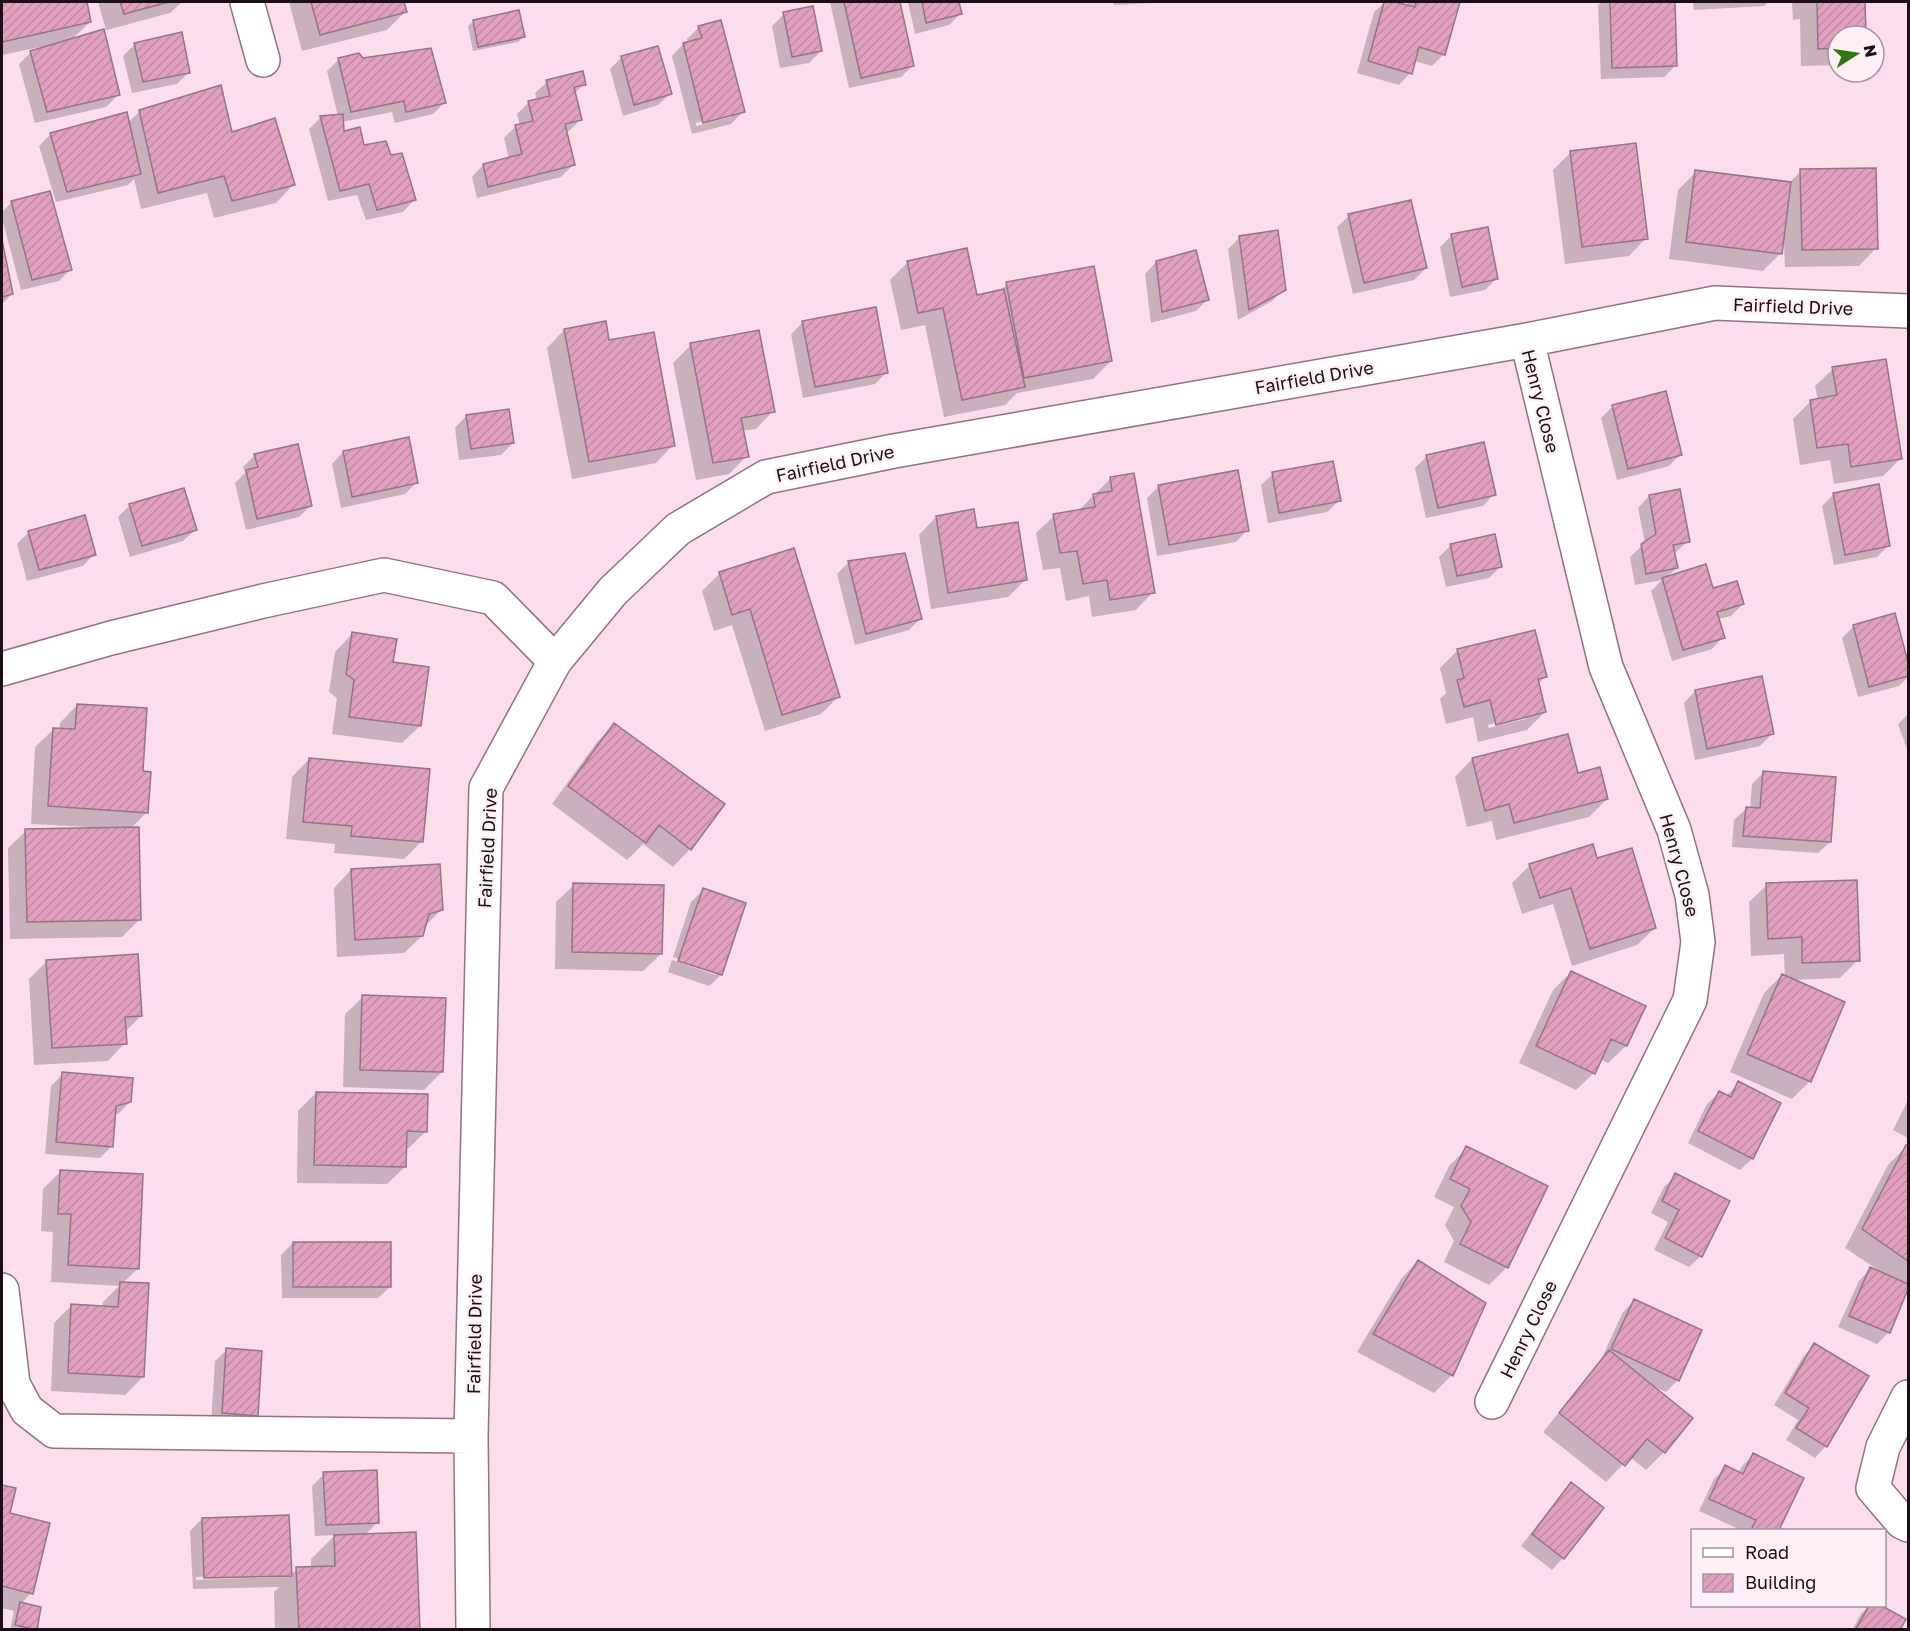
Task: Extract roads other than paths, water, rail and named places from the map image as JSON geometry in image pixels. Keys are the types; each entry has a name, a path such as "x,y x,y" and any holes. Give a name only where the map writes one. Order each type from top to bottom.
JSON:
{"street":[{"path":"248,2 263,60"},
{"name":"Fairfield Drive","path":"473,1629 471,1437 486,788 555,662 613,591 678,529 766,477 906,448 1527,340 1714,303 1908,311"},
{"name":"Henry Close","path":"1492,1402 1690,1000 1698,942 1692,895 1674,830 1606,667 1527,340"},
{"path":"2,669 187,620 384,575 494,598 555,662"},
{"path":"2,1290 13,1384 27,1410 54,1431 471,1437"},
{"path":"1908,1397 1883,1446 1873,1488 1902,1522 1908,1525"}]}
